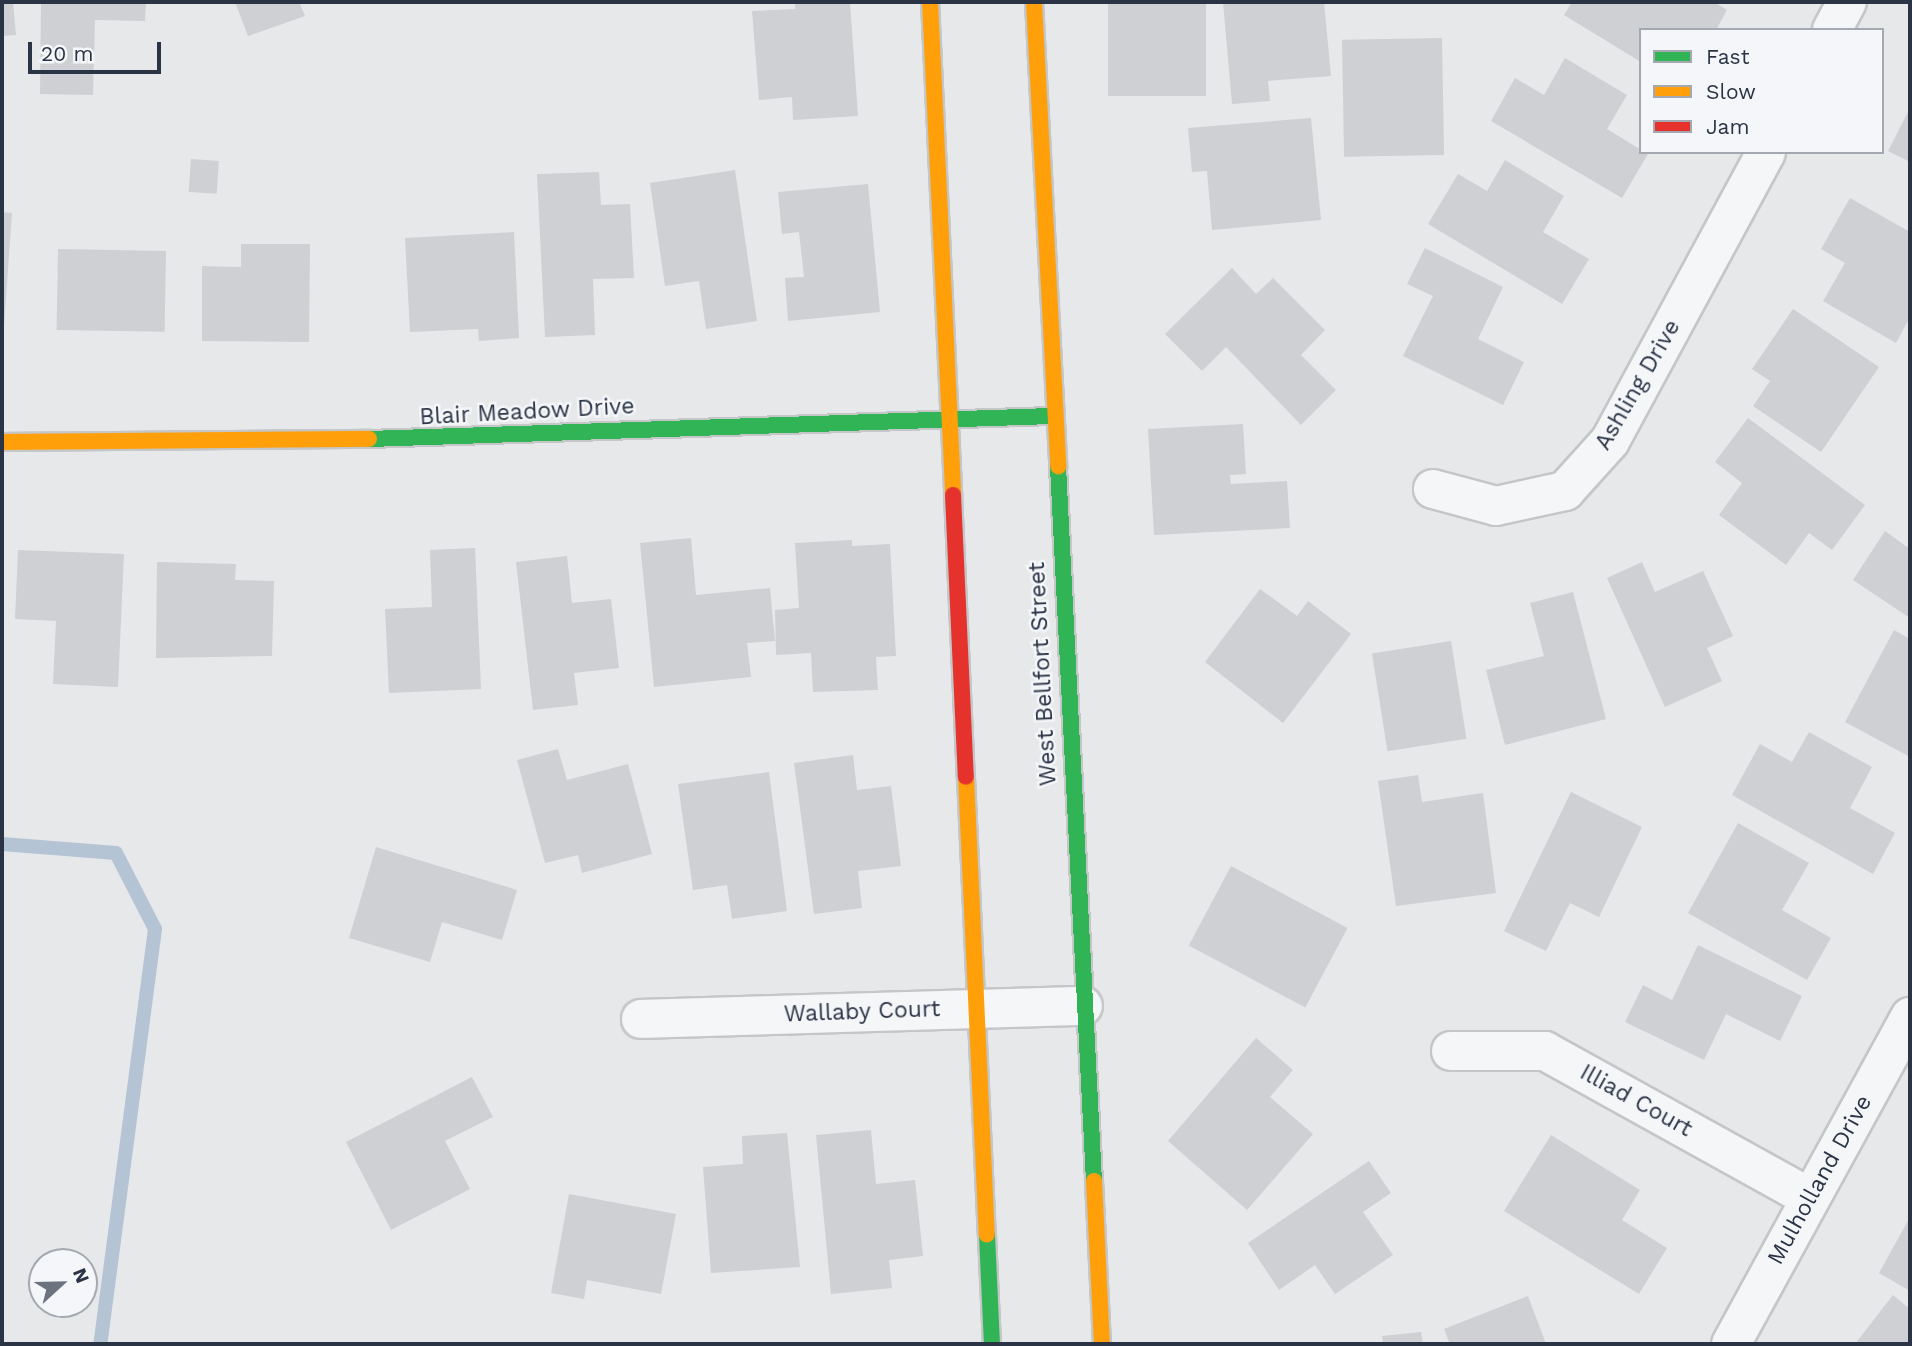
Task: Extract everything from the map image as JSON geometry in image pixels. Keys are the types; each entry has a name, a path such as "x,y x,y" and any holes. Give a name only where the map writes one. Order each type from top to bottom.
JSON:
{"main road":[{"path":"930,2 972,1009 992,1344"},
{"name":"West Bellfort Street","path":"1034,2 1102,1344"},
{"name":"Blair Meadow Drive","path":"2,442 532,438 722,424 1054,416"}],"street":[{"path":"1833,28 1847,2"},
{"name":"Ashling Drive","path":"1433,489 1496,506 1565,491 1611,441 1765,154"},
{"name":"Wallaby Court","path":"641,1018 1083,1006"},
{"name":"Mulholland Drive","path":"1731,1344 1808,1197 1910,1017"},
{"name":"Illiad Court","path":"1451,1051 1545,1051 1808,1197"}],"building":[{"path":"2,2 13,2 16,35 2,36"},
{"path":"41,2 146,2 145,21 95,20 93,95 40,94"},
{"path":"235,2 299,2 305,16 248,36"},
{"path":"795,2 850,2 858,116 793,120 792,97 759,100 752,11 795,9"},
{"path":"1108,2 1206,2 1206,96 1108,96"},
{"path":"1223,2 1324,2 1331,76 1268,81 1270,101 1232,104"},
{"path":"1572,2 1714,2 1727,10 1717,28 1639,28 1639,61 1564,15"},
{"path":"1442,38 1444,155 1344,157 1342,40"},
{"path":"1565,58 1627,95 1607,129 1639,149 1639,154 1648,154 1622,198 1491,121 1515,78 1544,95"},
{"path":"1910,108 1910,162 1888,151"},
{"path":"1311,118 1321,220 1212,230 1207,171 1192,172 1188,128"},
{"path":"191,159 219,161 217,194 189,192"},
{"path":"1505,160 1564,196 1543,232 1589,259 1562,304 1428,224 1458,174 1487,191"},
{"path":"735,170 757,321 706,329 699,281 665,286 650,183"},
{"path":"599,172 601,205 630,204 634,278 593,279 595,335 545,337 537,174"},
{"path":"868,184 880,312 788,321 785,278 804,277 799,232 782,234 778,192"},
{"path":"1850,198 1910,232 1910,317 1896,343 1823,301 1845,263 1821,249"},
{"path":"2,212 12,213 4,326 2,326"},
{"path":"514,232 519,338 479,341 478,329 410,332 405,238"},
{"path":"241,244 310,244 309,342 202,341 202,266 241,267"},
{"path":"1425,248 1503,287 1478,339 1524,362 1503,405 1403,356 1433,296 1407,284"},
{"path":"58,249 166,251 165,332 57,330"},
{"path":"1232,268 1256,294 1273,278 1325,330 1301,355 1336,390 1301,425 1226,347 1202,371 1165,334"},
{"path":"1793,309 1879,367 1821,452 1753,406 1770,381 1752,369"},
{"path":"1748,418 1865,505 1832,550 1809,533 1786,565 1719,515 1742,483 1715,462"},
{"path":"1243,424 1246,474 1230,475 1231,484 1287,481 1290,528 1154,535 1148,429"},
{"path":"1885,531 1910,549 1910,618 1853,580"},
{"path":"691,538 696,595 770,588 775,641 747,643 751,677 654,687 640,543"},
{"path":"852,540 852,546 890,544 896,656 876,657 878,690 813,692 811,653 776,655 775,610 799,608 795,543"},
{"path":"475,548 481,689 389,693 385,609 432,607 430,550"},
{"path":"18,550 124,554 118,687 53,684 56,621 15,619"},
{"path":"567,556 572,603 611,599 619,668 574,673 578,705 533,710 516,562"},
{"path":"157,562 236,564 235,580 274,581 272,656 156,658"},
{"path":"1642,562 1655,592 1703,571 1733,636 1707,648 1722,681 1665,707 1607,578"},
{"path":"1260,589 1297,616 1308,601 1351,634 1283,723 1205,662"},
{"path":"1573,592 1606,719 1505,745 1486,670 1544,656 1530,603"},
{"path":"1894,630 1910,639 1910,757 1845,722"},
{"path":"1451,641 1466,739 1387,751 1372,654"},
{"path":"1809,732 1872,767 1850,808 1895,833 1873,874 1732,795 1760,744 1792,762"},
{"path":"558,749 567,780 628,764 652,854 582,873 578,855 545,863 517,760"},
{"path":"853,755 857,790 891,786 901,866 858,871 862,908 814,914 794,763"},
{"path":"769,772 787,911 732,919 727,885 693,890 678,784"},
{"path":"1418,775 1422,802 1483,793 1496,893 1396,906 1378,781"},
{"path":"1571,792 1642,827 1599,917 1570,903 1546,951 1504,931"},
{"path":"1738,823 1809,863 1782,910 1831,938 1807,980 1688,913"},
{"path":"376,847 517,890 502,940 442,922 430,962 349,938"},
{"path":"1231,866 1348,928 1305,1007 1189,945"},
{"path":"1698,945 1802,996 1780,1041 1726,1014 1704,1060 1625,1022 1643,985 1672,1000"},
{"path":"1256,1038 1293,1070 1270,1097 1313,1134 1247,1210 1168,1141"},
{"path":"472,1077 493,1117 445,1141 470,1189 391,1230 346,1142"},
{"path":"871,1130 876,1184 915,1180 923,1256 889,1260 892,1288 831,1294 816,1135"},
{"path":"787,1133 800,1267 711,1273 703,1167 743,1164 742,1136"},
{"path":"1551,1135 1640,1190 1622,1220 1667,1248 1639,1294 1504,1211"},
{"path":"1369,1161 1391,1193 1363,1212 1393,1255 1335,1294 1315,1265 1279,1290 1248,1243"},
{"path":"569,1194 676,1214 661,1294 587,1280 584,1299 551,1293"},
{"path":"1910,1217 1910,1291 1879,1273"},
{"path":"1893,1295 1910,1309 1910,1344 1855,1344"},
{"path":"1528,1296 1546,1344 1450,1344 1444,1329"},
{"path":"1421,1332 1423,1344 1383,1344 1382,1336"}],"waterway":[{"path":"2,844 116,853 155,929 100,1344"}],"traffic: fast":[{"path":"369,439 1053,416"},
{"path":"1058,466 1094,1181"},
{"path":"987,1235 992,1344"}],"traffic: slow":[{"path":"930,2 953,495"},
{"path":"1034,2 1058,466"},
{"path":"2,442 369,439"},
{"path":"966,777 987,1235"},
{"path":"1094,1181 1102,1344"}],"traffic: jam":[{"path":"953,495 966,777"}]}
